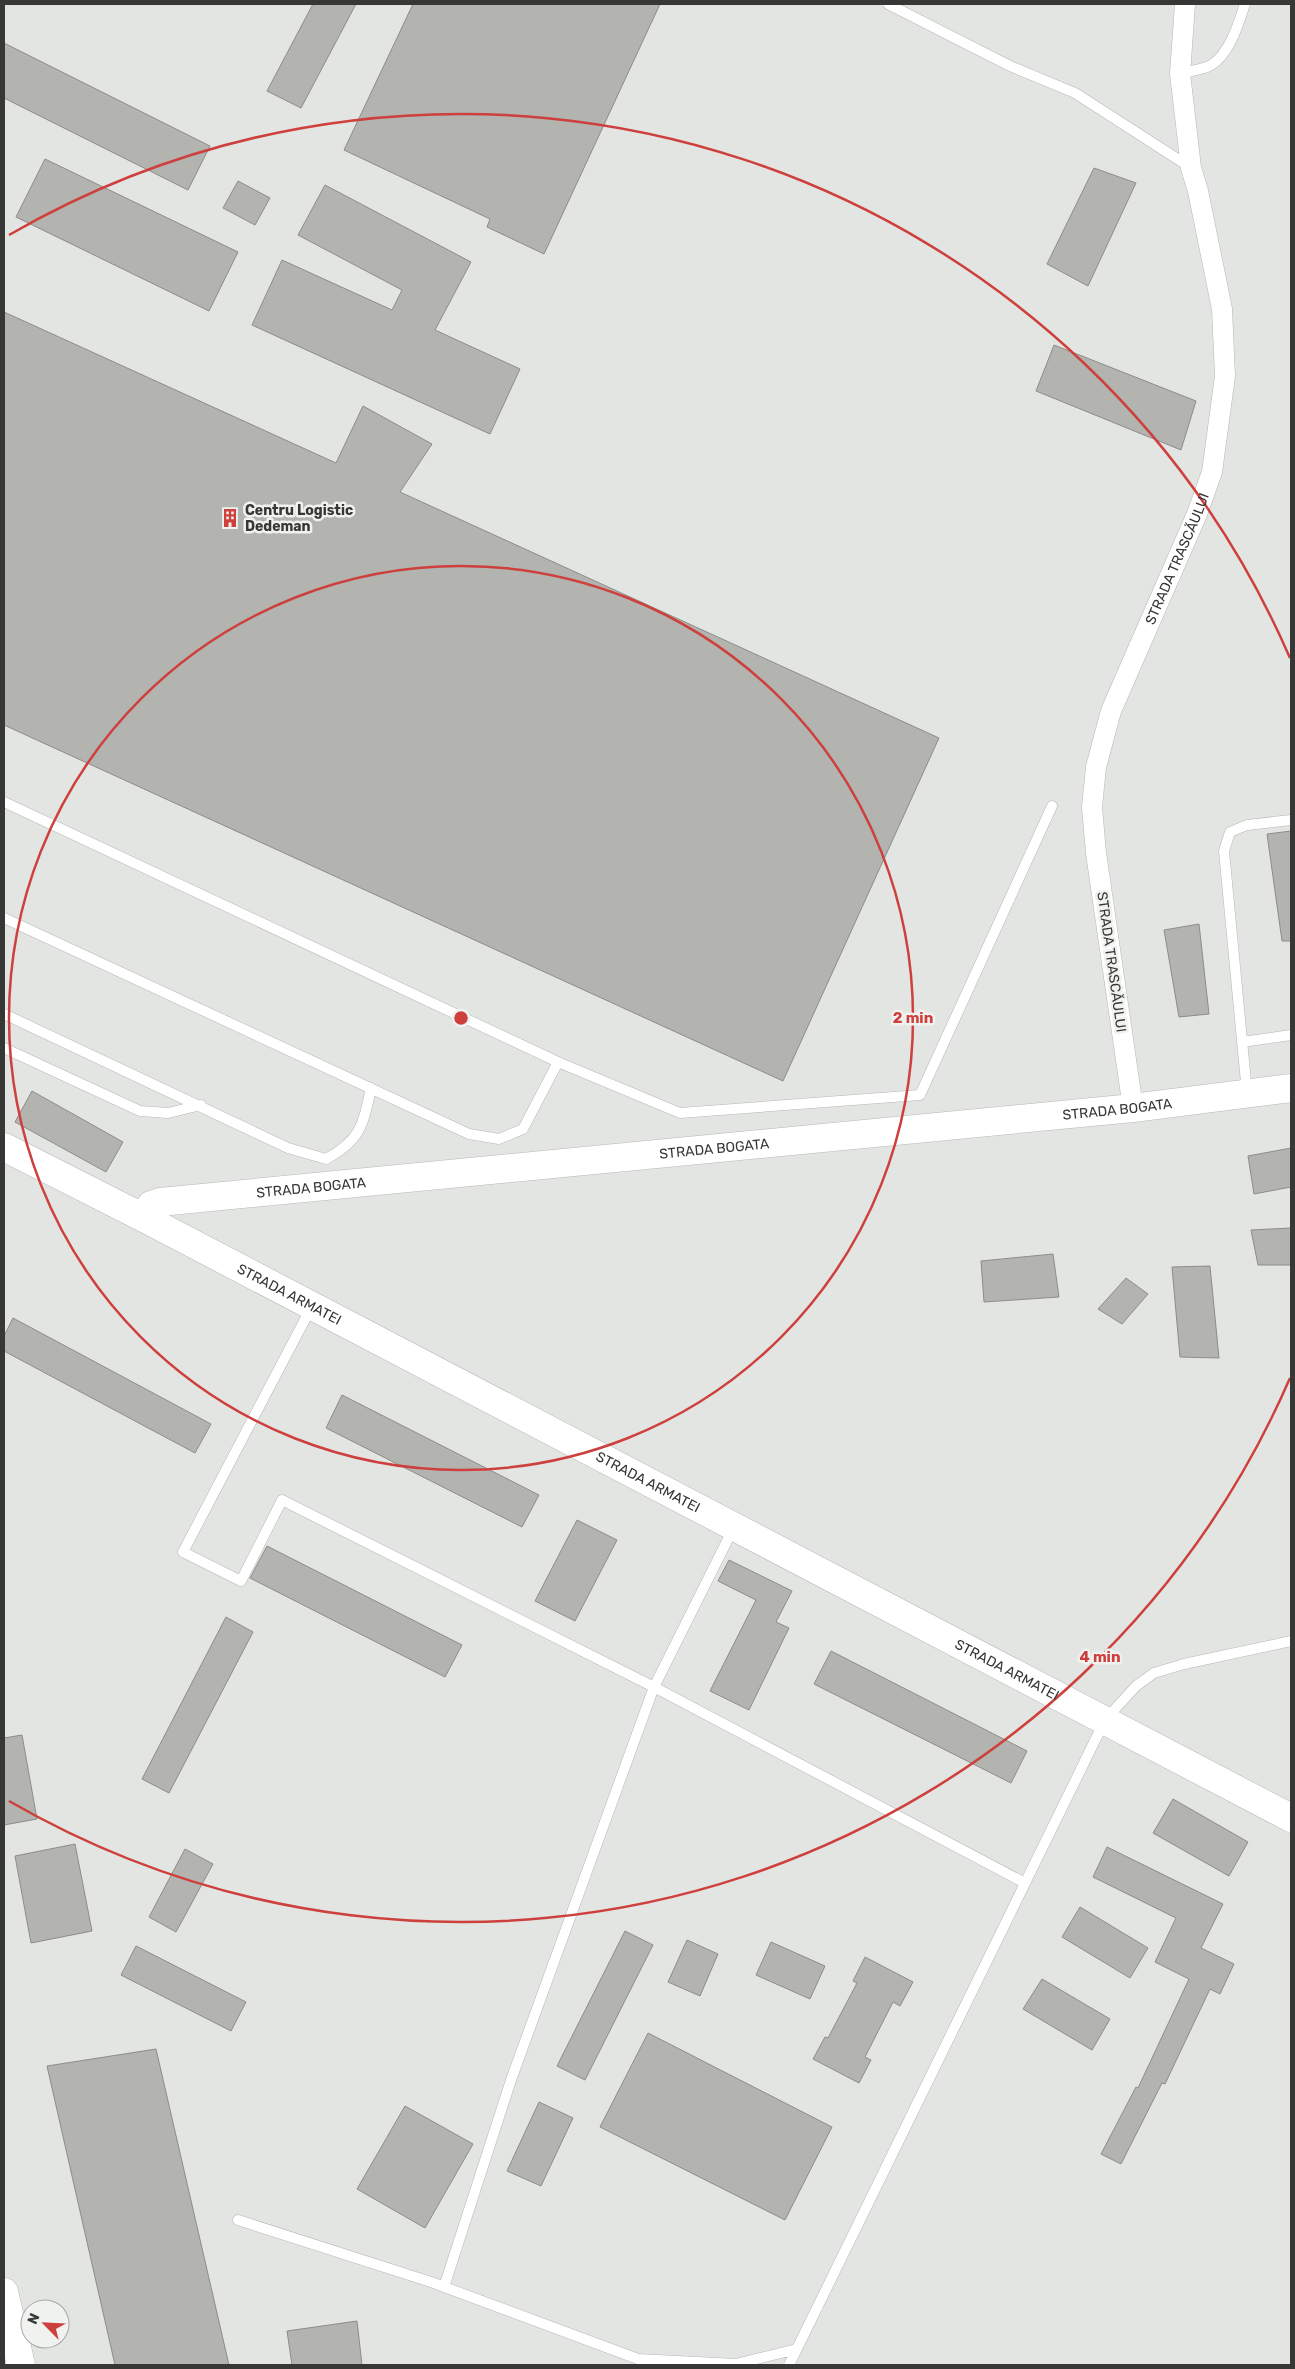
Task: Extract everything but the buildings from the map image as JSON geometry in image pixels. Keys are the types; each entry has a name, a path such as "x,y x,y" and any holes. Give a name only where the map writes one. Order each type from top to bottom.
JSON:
{"main road":[{"name":"STRADA BOGATA","path":"144,1218 152,1205 160,1202 1133,1108 1291,1088"},
{"name":"STRADA ARMATEI","path":"4,1147 144,1218 1291,1818"},
{"path":"4,2292 20,2365"}],"street":[{"name":"STRADA TRASCĂULUI","path":"1133,1108 1096,854 1092,807 1096,767 1111,711 1197,514 1212,472 1225,376 1222,309 1198,191 1191,168 1180,74 1185,4"}],"lane":[{"path":"888,4 1010,66 1075,93 1191,168"},
{"path":"1180,74 1209,67 1222,54 1236,32 1245,4"},
{"path":"4,802 558,1062 680,1112 920,1096 1052,806"},
{"path":"1247,1094 1224,851 1230,832 1247,825 1291,820"},
{"path":"4,918 470,1134 499,1139 523,1129 558,1062"},
{"path":"4,1014 201,1105 288,1148 326,1159 346,1148 363,1122 371,1088"},
{"path":"1242,1042 1291,1035"},
{"path":"4,1048 140,1111 168,1113 201,1105"},
{"path":"312,1306 183,1552 241,1581 282,1500 654,1687 1025,1883"},
{"path":"444,2288 511,2080 654,1687 735,1527"},
{"path":"789,2365 1105,1720 1136,1686 1154,1673 1184,1664 1291,1641"},
{"path":"238,2220 444,2288 638,2359 736,2364 797,2349"}],"place":[{"name":"Centru Logistic Dedeman","path":"230,518"}]}
